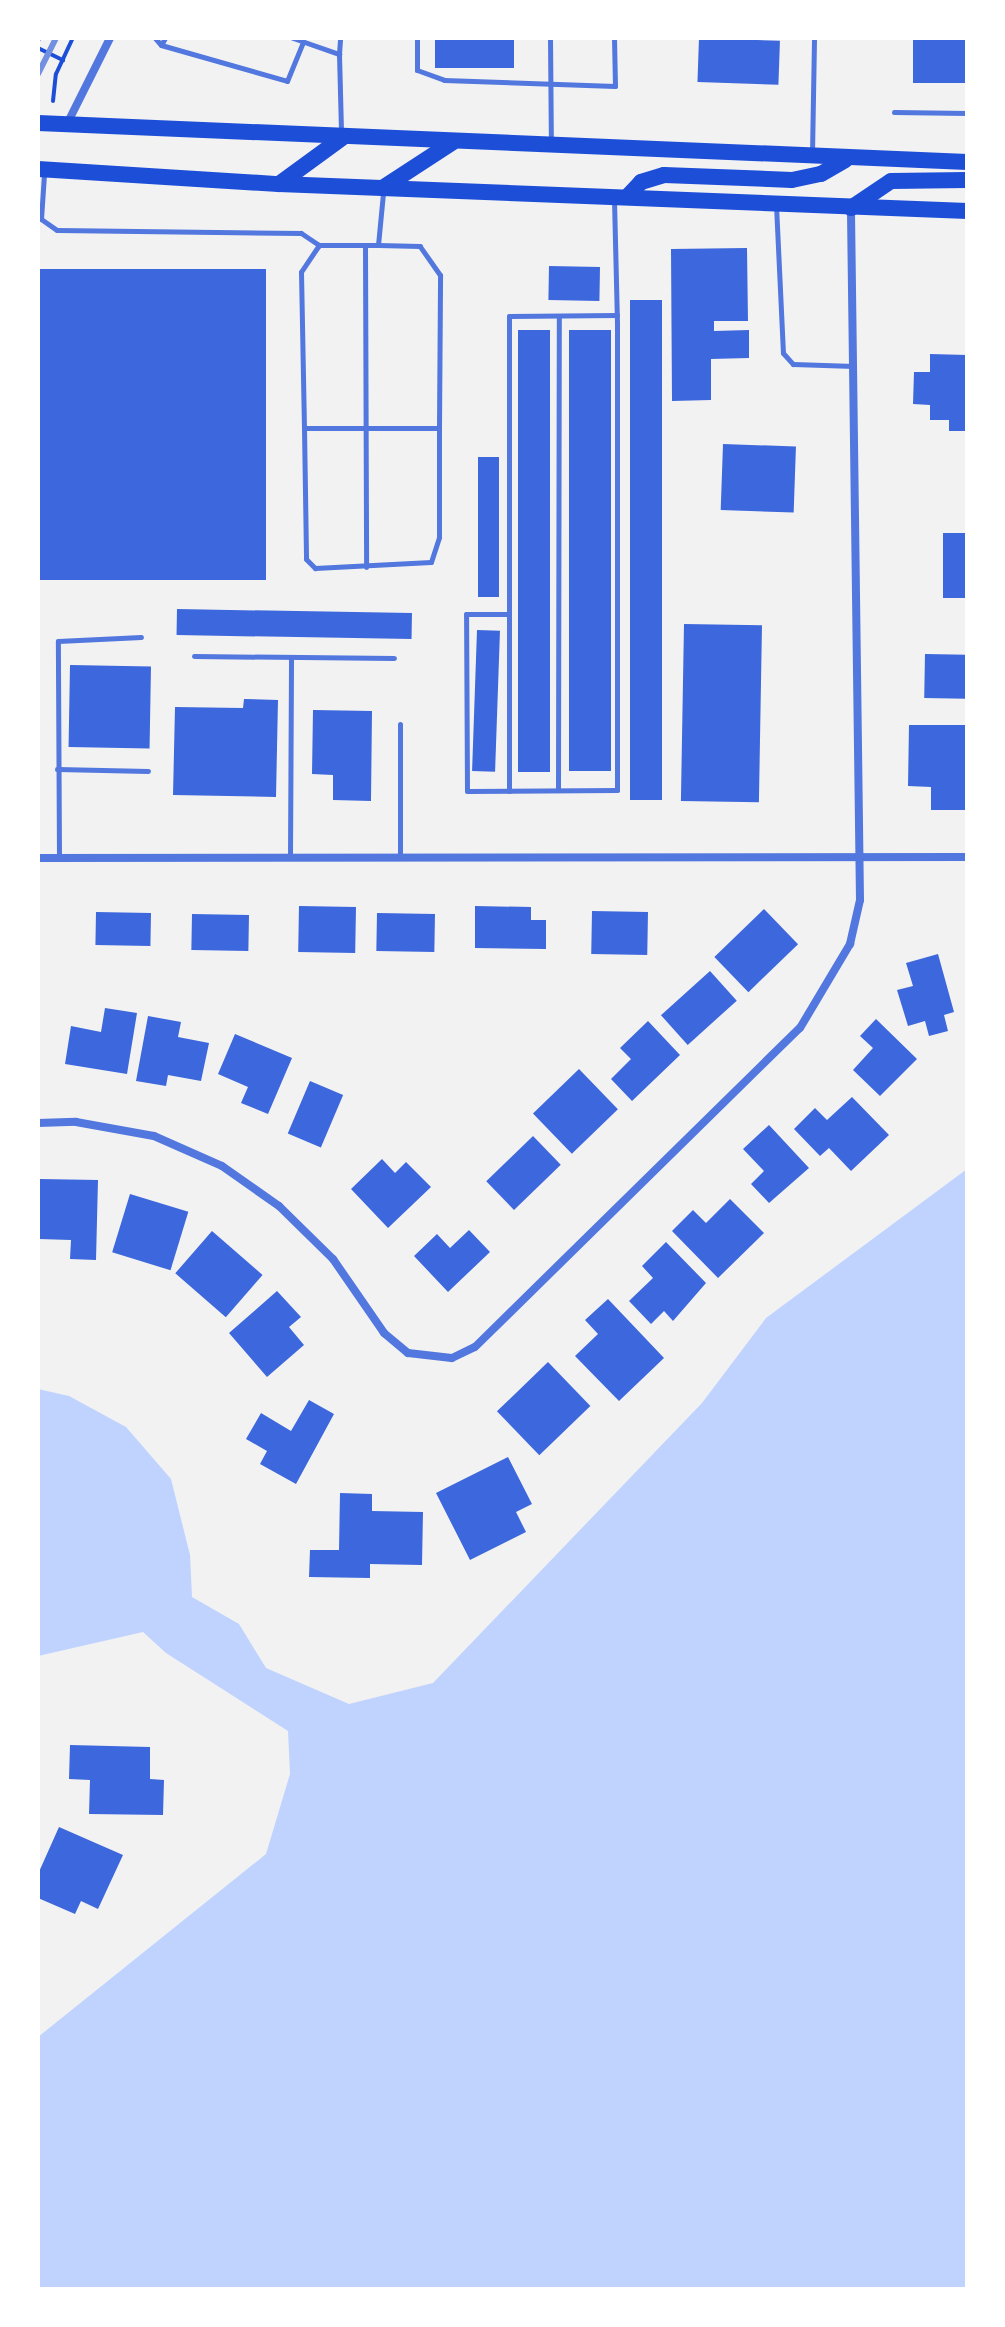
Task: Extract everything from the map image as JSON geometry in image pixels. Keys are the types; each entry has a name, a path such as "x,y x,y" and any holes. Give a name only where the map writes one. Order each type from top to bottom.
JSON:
{"main road":[{"path":"38,123 342,138 551,144 812,159 967,162"},
{"path":"279,184 342,138"},
{"path":"384,187 453,142"},
{"path":"621,195 641,182 664,175 792,180 821,174 845,160"},
{"path":"41,169 279,184 621,195 967,211"},
{"path":"851,208 891,181 967,180"}],"street":[{"path":"67,125 110,38"},
{"path":"38,1123 76,1122 154,1136 222,1166 279,1206 333,1259 396,1343 419,1357 452,1358 475,1347 800,1028 850,944 862,856 851,208"},
{"path":"38,858 967,857"}],"lane":[{"path":"155,38 161,45 287,81 303,42"},
{"path":"161,45 165,38"},
{"path":"293,38 339,54"},
{"path":"340,38 342,138"},
{"path":"417,38 417,70 444,80 615,86 614,38"},
{"path":"550,38 551,144"},
{"path":"812,159 814,38"},
{"path":"894,112 967,113"},
{"path":"41,169 41,219 57,230 301,233 319,245 420,246 440,275 437,552 422,566 308,565 301,272 319,245"},
{"path":"378,245 384,187"},
{"path":"509,614 466,614 467,791 617,790 617,315 621,195"},
{"path":"776,204 783,353 793,364 854,366"},
{"path":"365,245 366,567"},
{"path":"509,791 509,316 617,315"},
{"path":"558,790 559,316"},
{"path":"304,428 439,428"},
{"path":"59,858 58,641 141,637"},
{"path":"194,656 394,658"},
{"path":"290,857 291,658"},
{"path":"400,724 400,857"},
{"path":"57,769 148,771"}],"path":[{"path":"53,101 63,60 73,38"},
{"path":"38,48 63,60"}],"water":[{"path":"967,1169 967,2289 38,2289 38,2037 266,1854 290,1774 288,1731 166,1653 143,1632 38,1656 38,1389 69,1396 126,1427 171,1479 190,1555 192,1597 239,1624 266,1668 349,1704 433,1683 702,1403 766,1318"}],"building":[{"path":"435,38 514,38 514,68 435,68"},
{"path":"699,38 780,41 778,85 697,82"},
{"path":"913,38 967,38 967,83 913,83"},
{"path":"747,248 748,321 714,321 714,331 749,330 749,358 711,359 711,400 672,401 671,249"},
{"path":"549,266 600,267 599,301 548,300"},
{"path":"38,269 266,269 266,580 38,580"},
{"path":"630,300 662,300 662,800 630,800"},
{"path":"518,330 550,330 550,772 518,772"},
{"path":"569,330 611,330 611,771 569,771"},
{"path":"930,354 967,355 967,431 949,431 949,420 930,420 930,405 913,404 914,372 930,372"},
{"path":"723,444 796,447 794,513 721,510"},
{"path":"478,457 499,457 499,597 478,597"},
{"path":"943,533 967,533 967,598 943,598"},
{"path":"177,609 412,613 412,639 177,635"},
{"path":"684,624 762,625 759,802 681,801"},
{"path":"477,630 500,631 495,772 472,771"},
{"path":"925,654 967,655 966,699 924,698"},
{"path":"70,665 151,666 150,748 69,747"},
{"path":"244,699 278,700 276,797 173,795 175,707 243,708"},
{"path":"313,710 372,711 371,801 333,800 333,775 312,774"},
{"path":"909,725 967,725 967,810 931,810 931,787 908,786"},
{"path":"299,906 356,907 355,953 298,952"},
{"path":"475,906 531,907 531,920 546,920 546,949 475,948"},
{"path":"764,909 798,944 748,992 714,957"},
{"path":"592,911 648,912 647,955 591,954"},
{"path":"96,912 151,913 150,946 95,945"},
{"path":"377,913 435,914 434,952 376,951"},
{"path":"192,914 249,915 248,951 191,950"},
{"path":"938,954 954,1012 944,1015 948,1031 929,1036 925,1021 908,1026 897,990 913,986 906,963"},
{"path":"710,971 737,1001 688,1045 661,1015"},
{"path":"105,1008 137,1013 127,1074 65,1064 71,1026 101,1032"},
{"path":"148,1016 181,1022 178,1037 209,1043 201,1081 168,1075 166,1086 136,1081"},
{"path":"876,1019 917,1059 880,1096 853,1070 873,1048 860,1036"},
{"path":"648,1021 680,1055 632,1101 611,1079 631,1059 620,1048"},
{"path":"235,1034 292,1058 268,1114 241,1103 248,1087 218,1074"},
{"path":"579,1069 618,1109 572,1154 533,1113"},
{"path":"310,1081 343,1095 321,1148 288,1133"},
{"path":"852,1097 889,1135 851,1171 829,1148 820,1156 794,1129 815,1108 827,1120"},
{"path":"769,1125 809,1168 769,1203 751,1184 764,1171 743,1149"},
{"path":"533,1136 561,1165 514,1210 486,1181"},
{"path":"382,1159 395,1173 406,1162 431,1187 388,1228 351,1189"},
{"path":"40,1179 98,1180 96,1260 70,1259 71,1240 39,1239"},
{"path":"130,1194 188,1212 170,1270 112,1252"},
{"path":"730,1199 764,1233 718,1278 672,1231 693,1210 706,1223"},
{"path":"469,1230 490,1252 448,1292 414,1256 437,1234 450,1248"},
{"path":"212,1231 263,1275 226,1317 175,1273"},
{"path":"666,1242 706,1283 673,1321 664,1311 651,1324 629,1301 653,1278 642,1266"},
{"path":"277,1291 301,1317 289,1327 304,1345 267,1377 229,1333"},
{"path":"608,1299 664,1358 619,1401 575,1356 598,1334 585,1320"},
{"path":"548,1362 590,1406 539,1455 497,1411"},
{"path":"309,1400 334,1414 296,1484 260,1464 267,1451 246,1439 261,1413 291,1431"},
{"path":"508,1457 532,1504 516,1512 526,1532 470,1560 436,1493"},
{"path":"340,1493 372,1494 372,1511 423,1512 422,1565 370,1564 370,1578 309,1577 310,1550 339,1550"},
{"path":"70,1745 150,1747 150,1779 164,1780 163,1815 89,1814 90,1780 69,1779"},
{"path":"59,1827 123,1855 98,1909 81,1901 75,1914 38,1898 38,1874"}],"railway":[{"path":"38,74 56,38"}]}
